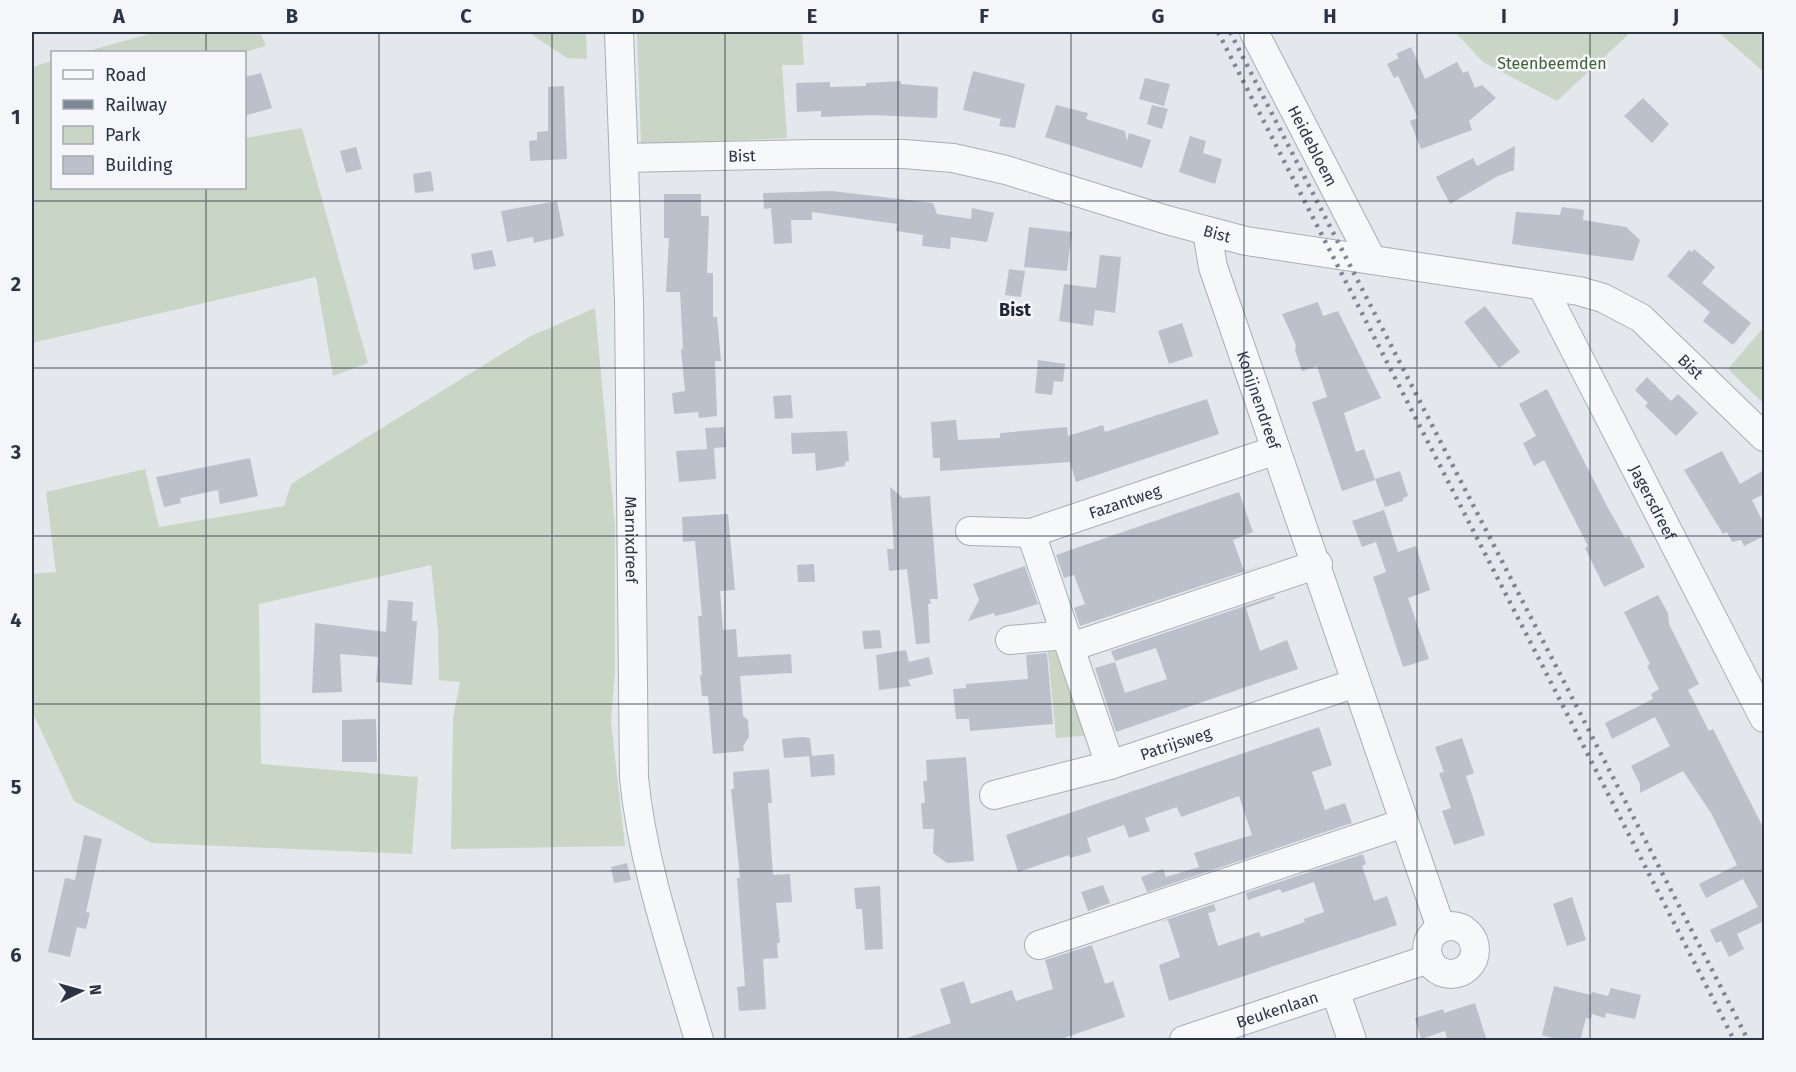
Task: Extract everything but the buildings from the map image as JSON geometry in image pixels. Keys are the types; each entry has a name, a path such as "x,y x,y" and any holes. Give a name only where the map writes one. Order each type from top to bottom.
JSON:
{"street":[{"name":"Marnixdreef","path":"619,32 629,313 634,778 640,823 649,864 699,1041"},
{"name":"Heidebloem","path":"1254,32 1372,260"},
{"name":"Bist","path":"624,158 816,154 941,156 1006,170 1207,232 1246,241 1542,286 1603,298 1641,318 1764,437"},
{"name":"Konijnendreef","path":"1207,232 1213,267 1318,564 1404,822"},
{"name":"Jagersdreef","path":"1542,286 1764,718"},
{"name":"Fazantweg","path":"970,531 1031,533 1276,450"},
{"path":"1031,533 1110,765"},
{"path":"1010,640 1069,641 1318,564"},
{"name":"Patrijsweg","path":"994,795 1110,765 1356,682"},
{"path":"1039,945 1404,822 1441,928"},
{"path":"1456,926 1463,929 1473,940 1475,955 1467,968 1453,974 1439,970 1429,959 1428,944 1441,928 1456,926"},
{"name":"Beukenlaan","path":"1184,1041 1429,959"},
{"name":"Beukenlaan","path":"1335,990 1352,1041"}],"green space":[{"path":"157,32 260,32 266,46 246,51 88,51"},
{"path":"528,32 586,32 587,59 567,58"},
{"path":"637,32 802,32 804,65 782,65 787,138 641,145"},
{"name":"Steenbeemden","path":"1455,32 1631,32 1557,101 1483,62"},
{"path":"1718,32 1764,32 1764,72"},
{"path":"51,61 51,189 246,189 246,138 302,128 368,363 333,376 316,277 32,343 32,67"},
{"path":"595,308 615,526 615,671 611,722 625,846 451,849 453,718 460,682 439,680 438,631 431,565 259,604 261,764 418,777 412,854 152,843 74,801 32,711 32,574 56,572 46,492 145,469 159,527 284,506 291,484 531,336"},
{"path":"1764,327 1764,404 1728,369"},
{"path":"1061,641 1094,735 1056,738 1047,643"}],"railway":[{"path":"1218,32 1734,1040"},
{"path":"1230,32 1748,1040"}],"district":[{"name":"Bist","path":"1015,310"}]}
